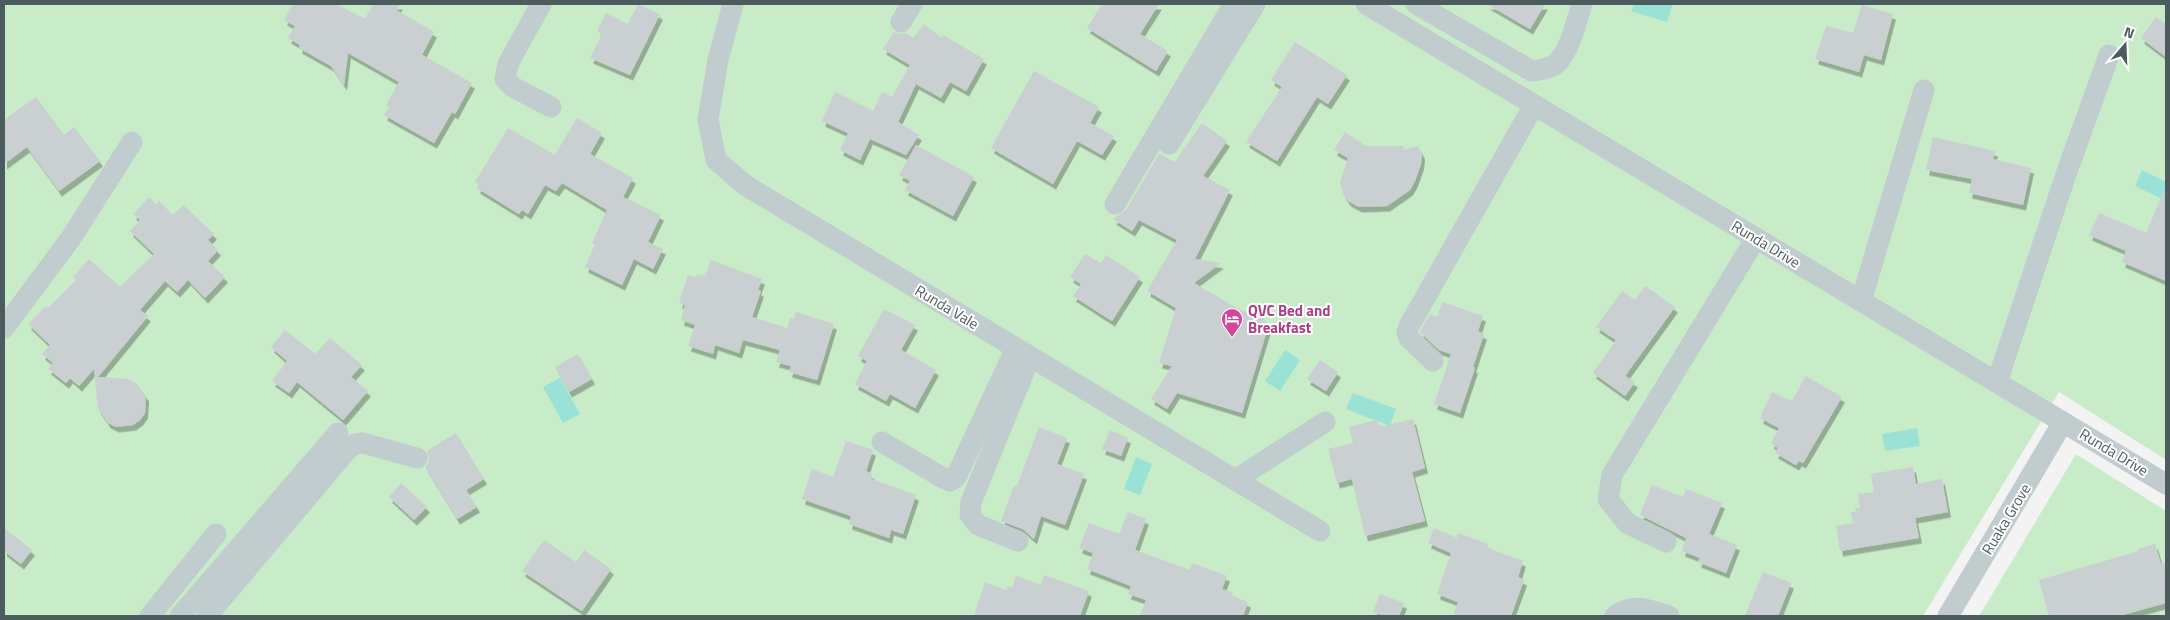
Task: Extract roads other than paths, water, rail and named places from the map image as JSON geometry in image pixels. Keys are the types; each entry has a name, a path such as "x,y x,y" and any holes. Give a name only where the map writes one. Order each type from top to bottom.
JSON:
{"street":[{"path":"541,4 508,64 505,79 513,87 551,107"},
{"name":"Runda Vale","path":"733,4 718,60 708,119 716,160 745,185 1320,531"},
{"path":"901,22 912,4"},
{"path":"1115,204 1234,4"},
{"path":"1169,144 1255,4"},
{"name":"Runda Drive","path":"1366,4 2166,484"},
{"path":"1416,4 1532,71 1544,69 1557,63 1566,49 1582,4"},
{"path":"1997,382 2064,180 2109,55"},
{"path":"1861,301 1924,90"},
{"path":"1433,361 1409,338 1407,333 1409,326 1534,105"},
{"path":"4,328 71,238 132,142"},
{"path":"1666,542 1627,524 1608,499 1612,474 1756,238"},
{"path":"882,442 950,481 956,477 1023,353"},
{"path":"1018,541 978,525 970,515 971,502 1023,353"},
{"path":"1235,480 1325,422"},
{"name":"Ruaka Grove","path":"1948,616 2063,422"},
{"path":"180,616 338,433"},
{"path":"207,616 348,449 355,444 363,443 417,458"},
{"path":"150,616 216,534"},
{"path":"1615,616 1625,609 1646,608 1669,616"}],"place":[{"name":"QVC Bed and Breakfast","path":"1232,338"}]}
